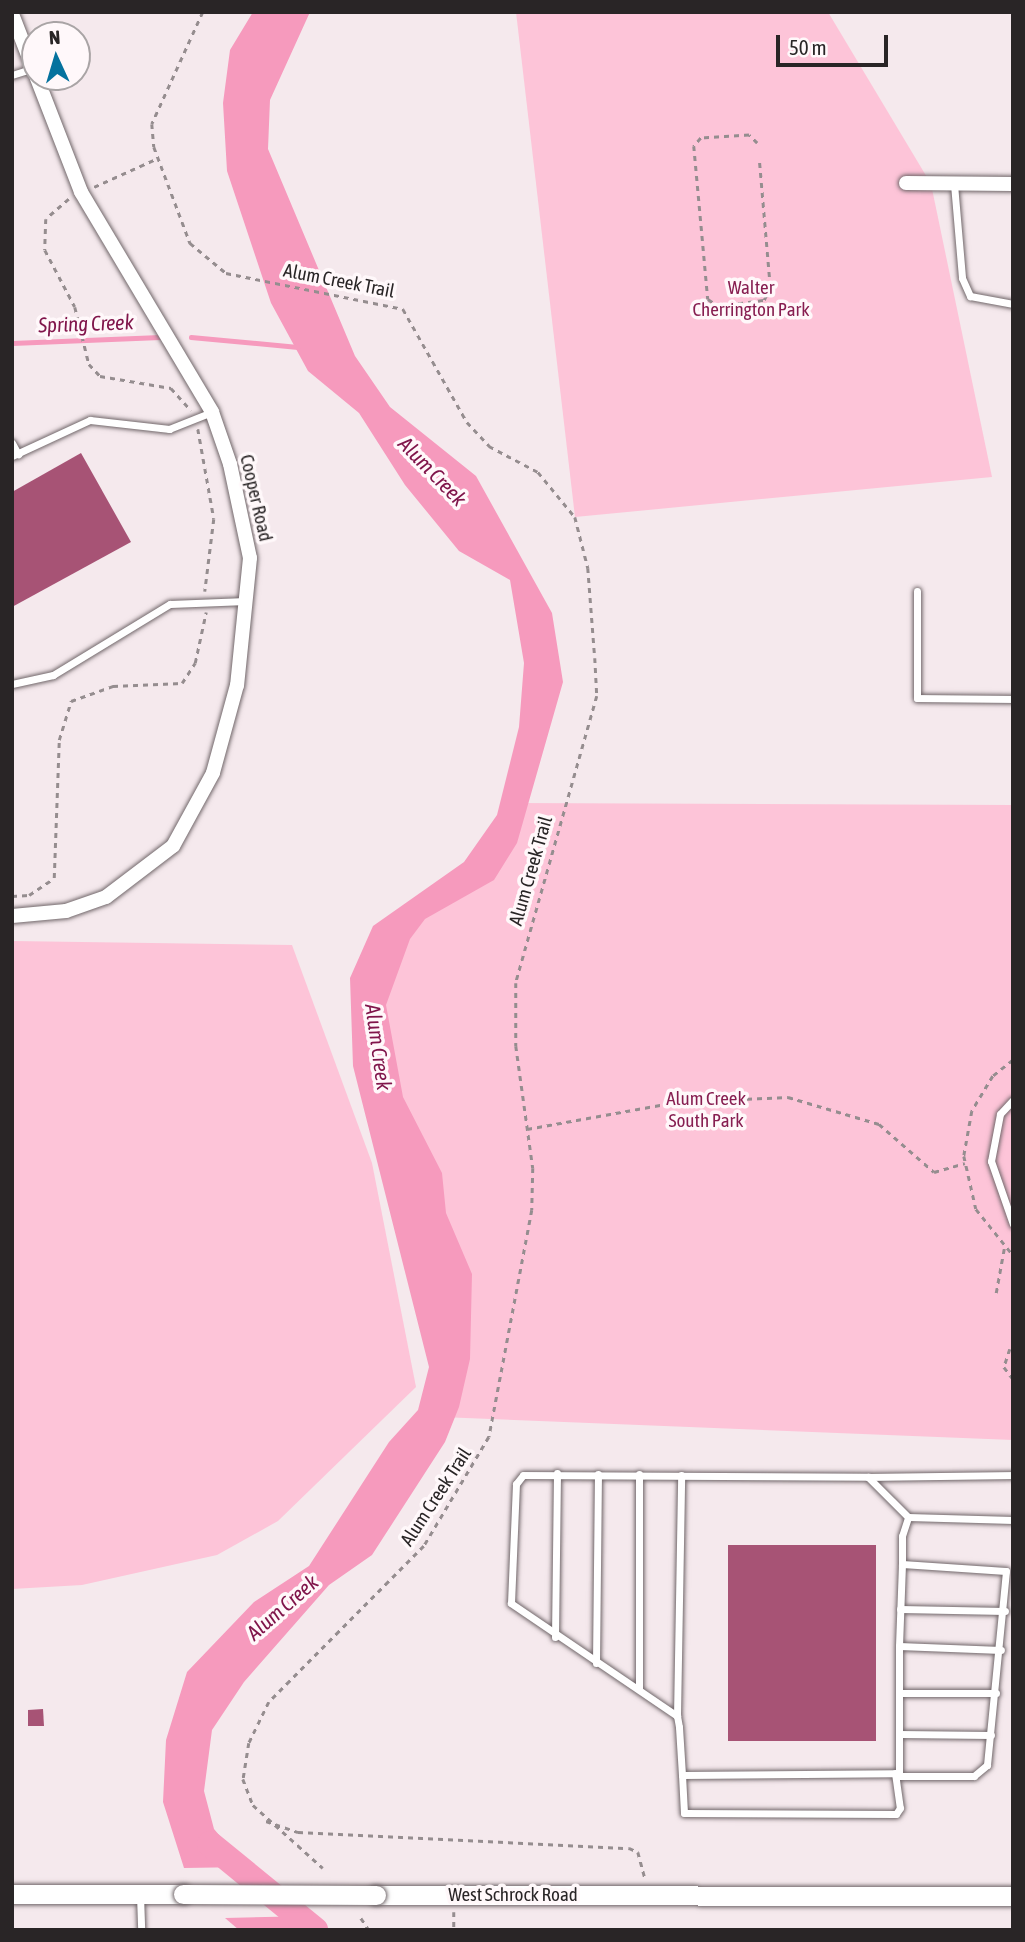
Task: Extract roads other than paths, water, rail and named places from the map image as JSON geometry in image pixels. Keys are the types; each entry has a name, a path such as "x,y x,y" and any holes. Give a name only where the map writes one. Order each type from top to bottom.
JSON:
{"main road":[{"name":"West Schrock Road","path":"12,1894 1013,1896"}],"street":[{"name":"Cooper Road","path":"12,14 21,40"},
{"name":"Cooper Road","path":"12,916 66,911 106,897 144,874 173,846 213,773 237,685 247,601 244,519 212,412 81,192 40,91"},
{"path":"906,183 1013,184"}],"lane":[{"path":"954,184 962,278 970,296 1013,304"},
{"path":"12,443 15,455 90,420 169,429 212,412"},
{"path":"917,591 917,698 1013,699"},
{"path":"12,684 53,675 170,604 206,599 247,601"},
{"path":"1013,1100 1000,1114 991,1161 1013,1224"},
{"path":"677,1716 516,1610 509,1596 516,1484 528,1473 869,1477 1013,1475"},
{"path":"555,1637 557,1473"},
{"path":"596,1663 598,1474"},
{"path":"639,1474 639,1689"},
{"path":"681,1475 677,1716 684,1813 896,1814 899,1776 900,1609 908,1517"},
{"path":"869,1477 908,1517 1013,1520"},
{"path":"682,1775 974,1776 987,1765 1009,1579 999,1567 902,1564"},
{"path":"900,1609 1005,1611"},
{"path":"899,1646 1001,1650"},
{"path":"899,1693 996,1693"},
{"path":"899,1734 991,1735"},
{"path":"140,1894 141,1930"}],"water":[{"path":"253,12 310,12 270,100 268,149 355,356 390,407 476,476 552,613 563,682 517,843 494,880 425,919 410,939 386,1005 403,1097 442,1173 446,1213 472,1274 470,1359 459,1407 445,1442 372,1555 329,1585 244,1682 212,1730 204,1791 214,1829 246,1867 184,1868 163,1802 166,1740 187,1672 254,1602 309,1566 389,1442 418,1410 429,1367 353,1066 350,978 373,926 464,862 497,815 519,727 524,663 510,580 459,551 405,485 359,413 308,371 271,303 227,171 223,103 230,50"},
{"path":"311,1916 328,1930 239,1930 225,1918"}],"waterway":[{"name":"Spring Creek","path":"12,343 160,337"},
{"path":"191,337 298,347"},
{"name":"Alum Creek","path":"210,1844 315,1930"}],"park label":[{"name":"Walter Cherrington Park","path":"751,299"},
{"name":"Alum Creek South Park","path":"706,1110"}]}
